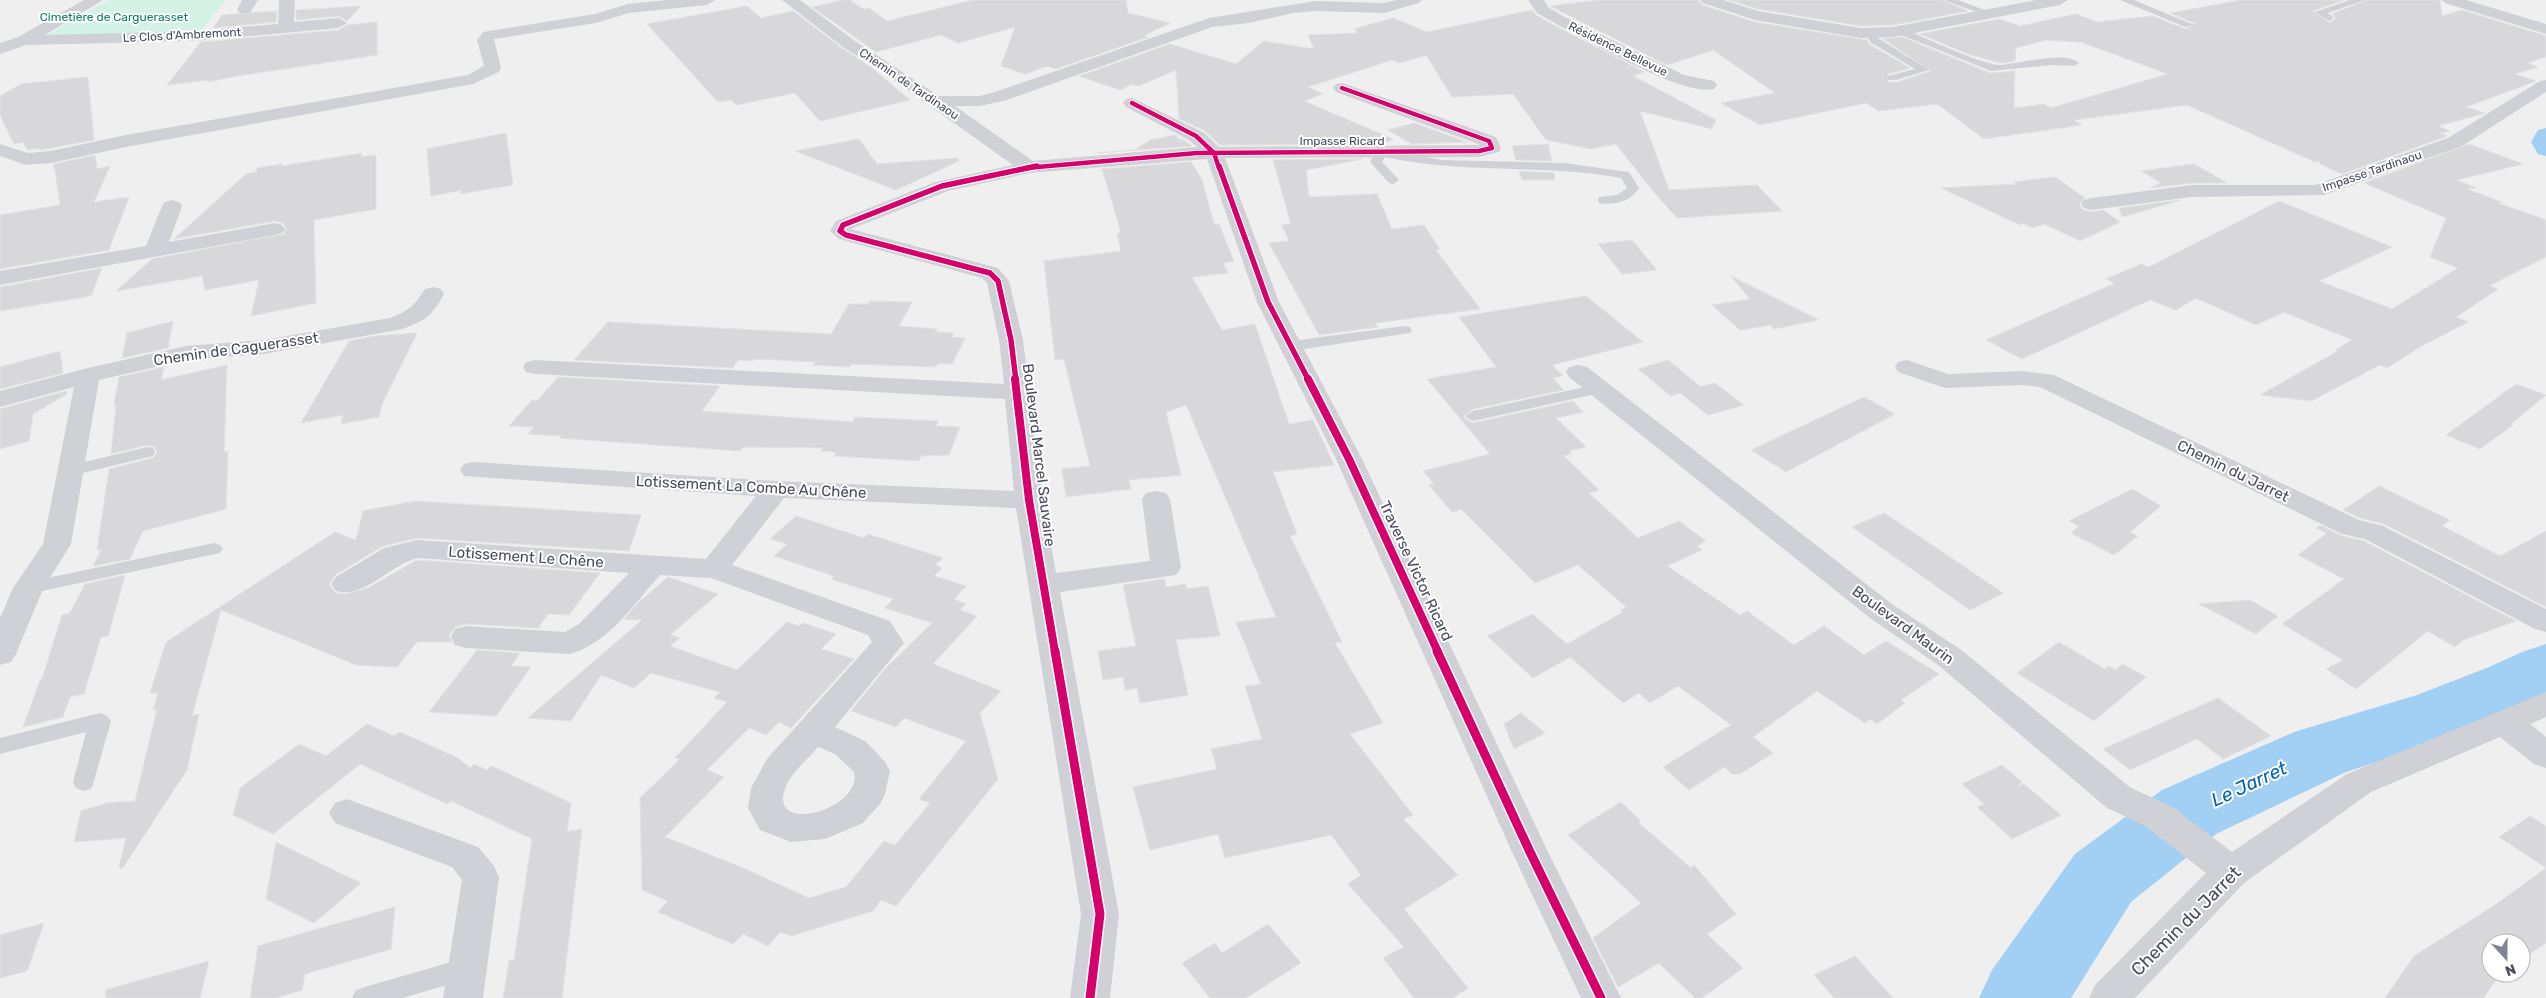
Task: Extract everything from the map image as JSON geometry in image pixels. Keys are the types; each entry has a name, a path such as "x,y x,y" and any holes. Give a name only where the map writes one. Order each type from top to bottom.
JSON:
{"street":[{"path":"0,49 24,40 95,0"},
{"path":"286,0 286,28"},
{"path":"0,150 26,159 51,157 126,140 473,79 493,68 492,59 485,40 489,35 596,18 628,9 707,0"},
{"name":"Chemin de Tardinaou","path":"790,0 849,44 937,101 1029,167"},
{"path":"937,101 980,101 1001,96 1209,23 1249,18 1293,8 1316,6 1384,8 1414,0"},
{"name":"Résidence Bellevue","path":"1536,0 1542,10 1556,18 1652,66 1679,79 1708,85"},
{"path":"1708,0 1755,15 1861,33 1897,32 2060,0"},
{"path":"2450,0 2546,29"},
{"name":"Le Clos d'Ambremont","path":"24,40 194,36 339,23"},
{"name":"Impasse Tardinaou","path":"2091,204 2192,191 2317,190 2455,142 2546,85"},
{"name":"Impasse Ricard","path":"1029,167 1214,153 1382,153 1479,151 1492,148 1489,141 1342,88"},
{"path":"1132,103 1196,136 1214,153"},
{"name":"Traverse Victor Ricard","path":"1214,153 1268,302 1350,458 1530,852 1601,998"},
{"name":"Boulevard Marcel Sauvaire","path":"1029,167 942,186 843,225 840,231 846,235 990,273 998,281 1011,340 1029,500 1100,914 1090,998"},
{"path":"155,251 172,206"},
{"path":"0,278 275,229"},
{"name":"Chemin de Caguerasset","path":"0,399 88,375 186,353 264,347 395,324 416,316 424,309 433,294"},
{"path":"536,367 1016,392"},
{"name":"Chemin du Jarret","path":"1907,367 1945,381 2022,378 2045,380 2352,528 2373,532 2546,622"},
{"path":"0,654 28,588 57,544 88,375"},
{"name":"Boulevard Maurin","path":"1589,380 1882,611 1949,657 2119,798 2158,816 2232,872"},
{"name":"Lotissement La Combe Au Chêne","path":"473,470 776,489 1029,500"},
{"path":"714,569 776,489"},
{"path":"1043,585 1166,568 1156,499"},
{"name":"Lotissement Le Chêne","path":"346,584 394,554 417,549 714,569 879,628 888,642 812,732"},
{"path":"466,638 570,643 590,632 652,566"},
{"name":"Chemin du Jarret","path":"2109,998 2232,872 2359,783 2546,704"},
{"path":"2504,722 2546,755"},
{"path":"347,813 465,856 481,877 465,983"}],"lane":[{"path":"1948,0 1990,14"},
{"path":"2125,0 2190,25"},
{"path":"2329,18 2320,12 2360,0"},
{"path":"1897,32 1991,68 2006,69 2050,60 2074,63"},
{"path":"1871,33 1874,40 1924,70 1892,78"},
{"path":"1393,180 1376,162 1382,153 1422,162 1589,170 1625,175 1633,188 1630,194 1621,198 1604,200"},
{"path":"1291,346 1405,330"},
{"path":"1474,416 1589,380"},
{"path":"70,471 147,452"},
{"path":"28,588 214,549"},
{"path":"0,746 100,721 84,782"},
{"path":"365,998 465,983"}],"green space":[{"name":"Cimetière de Carguerasset","path":"109,0 225,0 200,32 48,35"}],"building":[{"path":"850,0 863,9 869,8 887,21 973,0 1126,0 1128,13 1170,23 1143,36 1148,37 1056,69 1047,66 1025,74 1001,66 1015,27 958,43 941,35 876,52 812,7"},
{"path":"1600,0 1698,0 1702,5 1754,22 1867,40 1869,44 1910,68 1888,74 1888,82 1897,82 1931,71 1883,39 1902,37 1990,73 2015,71 2014,108 2044,104 2051,108 2168,74 2081,42 2046,40 2016,48 2015,61 2000,63 1968,54 1920,34 1999,19 2020,26 2076,14 2097,22 2153,16 2185,29 2196,24 2170,13 2241,0 2344,0 2313,11 2330,23 2336,18 2332,14 2367,0 2440,0 2442,16 2462,10 2546,36 2546,57 2527,63 2538,67 2515,74 2536,81 2466,107 2485,113 2438,126 2450,131 2440,133 2447,136 2342,174 2320,164 2319,161 2315,162 2187,105 2074,120 2082,125 1984,139 1937,104 1879,111 1866,103 1760,125 1721,103 1775,93 1713,50 1667,65 1550,6"},
{"path":"1729,0 1942,0 1968,11 1893,25 1861,26 1758,9"},
{"path":"361,6 347,21 339,16 296,20 296,10"},
{"path":"747,6 761,18 793,11 872,68 910,100 820,121 795,93 736,105 731,100 718,102 647,24"},
{"path":"1532,10 1536,15 1550,23 1644,72 1633,76 1716,120 1712,129 1640,111 1669,190 1757,185 1782,211 1677,218 1616,144 1591,149 1546,140 1513,94 1452,97 1426,55 1400,63 1392,60 1308,87 1323,94 1304,101 1393,139 1383,144 1220,145 1204,130 1179,119 1176,70 1139,86 1132,84 1120,90 1079,76 1170,44 1236,64 1264,41 1314,49 1308,35 1358,33 1354,29 1393,18 1427,32"},
{"path":"277,11 276,22 213,28 222,15"},
{"path":"377,22 377,55 209,82 208,80 167,85 201,42 339,30 347,25"},
{"path":"88,77 94,140 40,150 40,148 28,150 23,142 14,144 0,115 0,96 21,84"},
{"path":"1414,123 1467,142 1412,144 1388,130"},
{"path":"506,133 513,185 460,194 462,190 431,196 427,149"},
{"path":"1176,135 1181,143 1180,138 1192,146 1097,153 1135,150 1150,140"},
{"path":"859,139 877,164 958,158 959,161 896,190 795,151"},
{"path":"1548,144 1552,161 1516,160 1512,146"},
{"path":"2469,144 2523,164 2457,180 2476,188 2467,189 2502,202 2498,203 2546,220 2546,257 2489,286 2498,289 2456,317 2468,322 2420,347 2387,368 2380,365 2311,401 2260,395 2338,351 2335,350 2352,340 2284,312 2256,325 2196,298 2176,310 2150,300 2022,359 1986,340 2115,283 2106,279 2141,264 2149,267 2279,201 2392,247 2319,281 2392,309 2458,268 2430,257 2446,218 2364,183"},
{"path":"362,153 361,157 376,155 376,209 314,220 316,303 251,316 259,280 205,290 202,276 116,291 152,259 284,234 286,228 283,223 275,221 174,239 246,174 256,172 257,168 283,164 282,166"},
{"path":"95,155 97,169 110,166 94,202 129,197 109,250 0,269 0,215 60,205 54,164"},
{"path":"1362,159 1306,170 1309,197 1377,194 1392,229 1424,225 1440,249 1436,250 1480,309 1375,323 1378,327 1319,335 1269,243 1289,241 1282,225 1291,224 1273,160"},
{"path":"1191,162 1202,180 1214,224 1219,224 1234,261 1223,263 1228,273 1192,277 1222,330 1255,324 1289,424 1313,420 1334,465 1273,472 1297,534 1290,536 1342,642 1335,643 1383,723 1350,734 1413,815 1403,819 1458,875 1404,909 1468,988 1453,998 1414,998 1383,958 1404,947 1348,884 1361,875 1331,835 1225,858 1218,834 1150,850 1133,787 1217,769 1211,749 1262,739 1245,686 1261,684 1236,622 1276,617 1186,405 1166,412 1181,475 1129,480 1131,489 1066,497 1062,469 1090,466 1064,359 1055,360 1044,261 1121,251 1117,233 1121,232 1102,169"},
{"path":"2194,164 2227,183 2192,183 2150,188 2161,183 2141,171"},
{"path":"1519,171 1554,173 1555,180 1522,180"},
{"path":"2055,177 2085,198 2079,204 2082,209 2091,212 2103,210 2120,222 2080,241 2045,224 2033,228 2023,223 2020,225 1941,188 2017,184 2013,182"},
{"path":"2181,200 2122,217 2119,208"},
{"path":"1632,240 1657,270 1622,274 1598,244"},
{"path":"102,268 91,296 0,311 0,287"},
{"path":"1731,276 1819,320 1774,329 1771,325 1740,330 1712,305 1750,299"},
{"path":"1586,296 1643,342 1552,365 1563,376 1553,378 1563,390 1473,409 1463,417 1473,423 1573,401 1583,412 1556,418 1586,447 1569,451 1571,454 1564,456 1599,490 1589,493 1638,538 1679,521 1706,541 1697,546 1702,550 1667,566 1740,615 1747,611 1794,645 1824,626 1864,655 1886,641 1939,674 1901,700 1905,703 1877,724 1870,719 1865,723 1817,691 1753,737 1773,753 1740,774 1732,774 1724,767 1689,790 1663,767 1731,725 1678,686 1650,703 1639,693 1623,703 1570,657 1533,678 1487,636 1532,614 1567,644 1623,612 1620,610 1626,607 1578,565 1535,583 1461,509 1452,512 1429,485 1434,484 1423,471 1490,454 1427,379 1496,367 1459,317"},
{"path":"870,301 912,302 899,326 937,329 936,332 954,333 951,337 965,338 952,364 938,363 936,367 851,364 849,367 813,365 816,362 755,359 753,361 738,360 733,368 574,360 608,322 831,334 849,304 868,304"},
{"path":"173,321 168,348 122,358 127,333"},
{"path":"417,333 382,404 379,417 341,424 343,415 301,423 349,341 375,336"},
{"path":"60,351 63,373 0,389 0,367"},
{"path":"1668,360 1701,387 1715,383 1744,405 1708,415 1680,393 1671,396 1638,369"},
{"path":"227,365 224,452 228,451 226,509 143,531 130,559 93,566 101,550 97,550 109,469 153,458 157,453 155,447 147,445 111,454 116,405 114,405 119,377 164,367 161,380"},
{"path":"558,377 720,386 702,411 853,422 855,417 938,421 936,426 960,427 949,455 921,456 919,461 834,456 836,452 821,451 823,448 743,447 740,451 559,438 562,436 528,434 534,427 509,426 532,400 538,400"},
{"path":"2516,384 2546,395 2511,424 2513,425 2480,449 2446,435"},
{"path":"66,391 67,394 33,414 29,441 0,449 0,409"},
{"path":"1864,397 1895,414 1786,472 1751,450"},
{"path":"2379,486 2450,520 2442,526 2500,556 2546,531 2546,607 2384,524 2360,518 2343,510"},
{"path":"2132,489 2161,506 2130,532 2138,536 2114,555 2071,533 2079,526 2069,521"},
{"path":"415,501 641,515 629,551 417,538 383,546 335,575 329,585 336,593 346,594 368,588 417,560 600,573 569,615 548,614 538,628 466,624 455,627 449,636 452,642 417,642 397,667 356,665 221,610 192,716 199,714 187,770 122,869 119,867 126,838 74,842 81,811 107,803 135,801 157,709 153,710 158,693 150,693 166,642 335,532 356,540 363,511"},
{"path":"1884,513 2003,593 1970,610 1852,527"},
{"path":"796,516 864,538 868,534 943,558 935,565 942,568 934,576 966,586 954,599 966,604 960,610 977,616 933,664 1001,691 980,713 998,779 896,906 881,900 873,911 791,936 780,932 768,946 743,934 733,944 658,912 668,901 642,890 640,798 680,759 675,758 727,702 714,698 720,692 651,673 634,688 601,675 571,721 528,718 642,620 624,619 639,602 668,577 718,594 670,635 680,638 670,646 737,670 787,622 799,626 803,623 836,634 821,649 854,659 791,728 779,722 766,735 749,728 707,770 724,777 665,837 741,867 809,898 846,887 884,841 895,845 930,803 919,799 966,741 904,718 896,727 851,711 885,669 932,623 885,608 893,599 831,579 834,576 774,556 787,544 770,539"},
{"path":"2320,525 2342,536 2364,541 2516,621 2463,640 2455,647 2428,631 2356,689 2326,669 2343,660 2282,624 2344,579 2298,555 2327,533 2316,528"},
{"path":"125,575 108,636 101,637 84,694 70,697 63,717 23,727 42,679 62,615 70,613 85,584"},
{"path":"1164,579 1166,587 1186,584 1187,589 1208,586 1220,636 1176,640 1188,695 1140,703 1137,688 1125,690 1123,677 1103,680 1098,651 1136,646 1123,585"},
{"path":"2250,600 2278,616 2256,634 2199,604"},
{"path":"2059,642 2105,669 2109,666 2115,670 2123,664 2146,677 2094,721 2017,673"},
{"path":"477,650 520,653 511,666 531,667 496,716 429,712"},
{"path":"2218,698 2271,736 2223,759 2197,739 2130,770 2103,749"},
{"path":"1521,713 1545,733 1514,749 1504,724"},
{"path":"367,724 394,736 400,732 458,758 470,768 474,764 487,770 492,766 571,803 567,832 582,829 562,998 503,998 509,961 514,960 532,839 451,801 447,804 360,764 273,834 233,815 240,788 299,744 326,756"},
{"path":"2002,765 2022,782 2018,787 2024,784 2061,815 2012,839 1977,807 1984,804 1962,784"},
{"path":"1621,802 1641,821 1638,822 1691,868 1694,865 1736,914 1707,934 1743,968 1702,998 1695,998 1659,963 1618,987 1593,938 1641,903 1568,835"},
{"path":"2530,816 2546,826 2546,868 2499,837"},
{"path":"276,842 361,883 314,923 266,899"},
{"path":"2546,868 2546,943 2531,953 2531,933 2481,933 2481,983 2494,983 2484,998 2385,998 2414,956 2492,907"},
{"path":"395,907 391,949 305,974 302,990 277,998 250,998 258,946"},
{"path":"44,923 27,971 0,978 0,935"},
{"path":"1268,924 1301,963 1246,998 1210,998 1182,963 1215,943 1222,953"},
{"path":"1855,956 1893,998 1834,998 1814,975"},
{"path":"209,961 200,998 106,998 105,990"}],"waterway":[{"path":"2546,135 2543,142 2546,149"},
{"name":"Le Jarret","path":"2023,998 2103,878 2189,812 2320,752 2441,714 2514,685 2546,669"}],"cycle path":[{"path":"1090,998 1100,914 1029,500 1011,340 998,281 990,273 846,235 840,231 843,225 942,186 1029,167 1197,153 1479,151 1492,148 1489,141 1342,88"},
{"path":"1132,103 1196,136 1214,153 1268,302 1349,459 1530,852 1601,998"}]}
